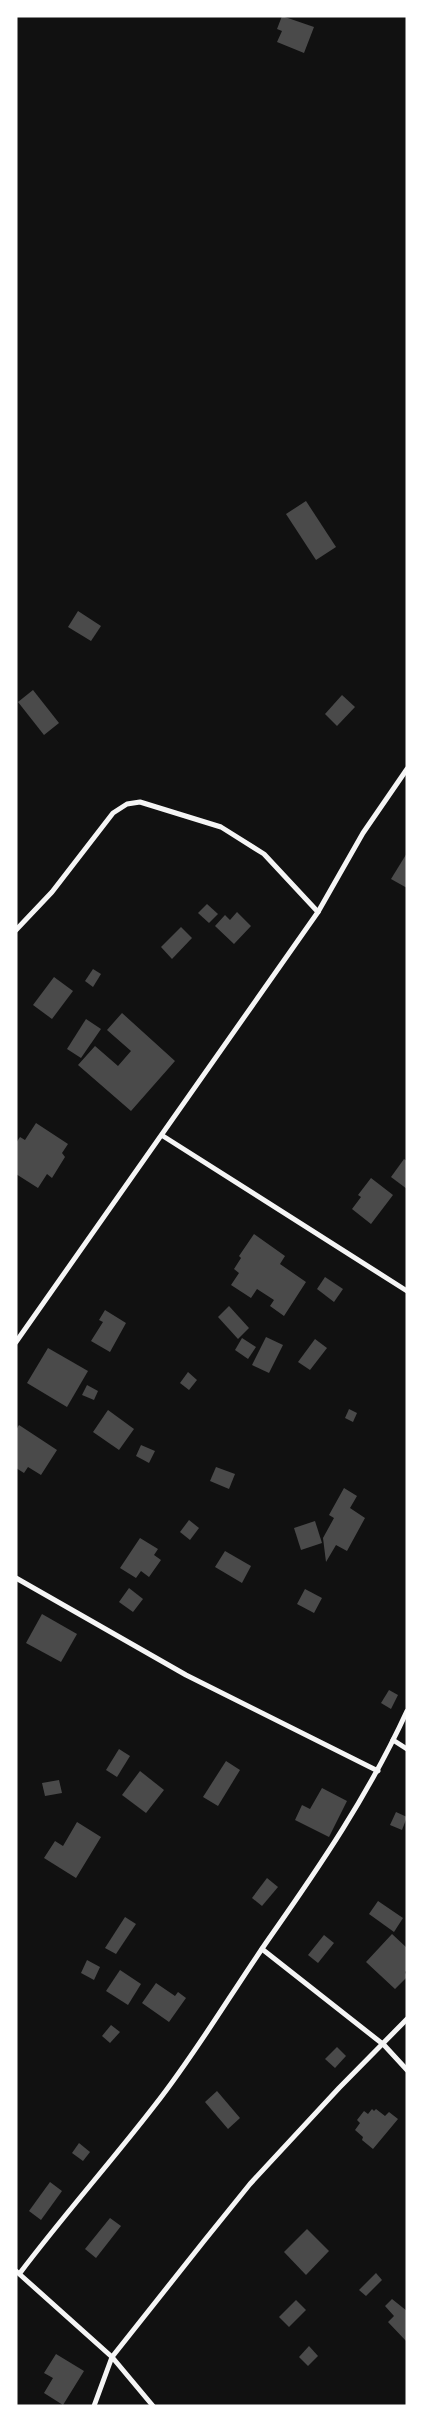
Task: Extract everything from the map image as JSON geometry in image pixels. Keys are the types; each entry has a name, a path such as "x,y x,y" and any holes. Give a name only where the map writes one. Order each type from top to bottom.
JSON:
{"street":[{"path":"16,1342 163,1136 318,912 363,833 407,769"},
{"path":"16,930 52,892 113,813 127,804 140,802 221,827 264,854 318,912"},
{"path":"163,1136 407,1291"},
{"path":"16,1578 186,1675 378,1771"},
{"path":"153,2406 112,2357 18,2272 155,2105 188,2061 262,1949 336,1843 378,1771 407,1711"},
{"path":"393,1740 407,1749"},
{"path":"262,1949 384,2045 407,2070"},
{"path":"94,2406 98,2390 112,2357 250,2184 338,2088 384,2045 407,2019"}],"building":[{"path":"282,16 314,27 304,53 277,42 282,31 277,29"},
{"path":"306,501 336,547 316,560 286,514"},
{"path":"78,611 101,626 91,641 68,627"},
{"path":"33,690 59,723 44,735 18,702"},
{"path":"342,695 355,707 337,726 325,714"},
{"path":"407,853 407,888 391,879"},
{"path":"207,904 218,914 209,923 198,913"},
{"path":"237,912 251,926 234,944 215,926 225,915 230,920"},
{"path":"181,927 192,938 172,959 161,947"},
{"path":"93,969 101,974 93,987 85,981"},
{"path":"54,977 73,991 52,1019 33,1005"},
{"path":"122,1013 175,1061 131,1111 78,1065 95,1046 118,1066 131,1051 107,1030"},
{"path":"86,1019 101,1029 81,1058 67,1049"},
{"path":"36,1123 68,1144 62,1153 65,1157 52,1178 47,1174 38,1188 16,1174 16,1143 20,1137 25,1140"},
{"path":"404,1159 407,1161 407,1189 391,1177"},
{"path":"371,1178 393,1195 371,1224 352,1209 361,1197 358,1195"},
{"path":"254,1234 285,1256 280,1264 306,1282 284,1316 270,1306 274,1300 257,1289 251,1298 231,1285 239,1273 234,1269 241,1258 239,1256"},
{"path":"325,1277 343,1289 334,1302 317,1289"},
{"path":"229,1306 249,1328 238,1339 218,1317"},
{"path":"105,1310 126,1323 110,1352 91,1341 103,1322 99,1320"},
{"path":"266,1337 283,1345 269,1373 252,1365"},
{"path":"242,1338 256,1347 248,1359 235,1350"},
{"path":"315,1339 327,1348 310,1370 298,1362"},
{"path":"48,1348 88,1371 67,1407 27,1383"},
{"path":"188,1372 197,1380 189,1390 180,1383"},
{"path":"87,1385 98,1391 94,1400 82,1395"},
{"path":"349,1409 357,1413 353,1422 345,1418"},
{"path":"108,1410 134,1429 119,1450 93,1432"},
{"path":"19,1425 57,1450 41,1475 28,1467 24,1473 16,1468 16,1430"},
{"path":"141,1445 155,1451 149,1463 136,1456"},
{"path":"216,1467 235,1474 229,1489 210,1481"},
{"path":"344,1488 357,1496 350,1508 365,1518 347,1551 336,1545 326,1562 323,1538 334,1518 329,1515"},
{"path":"189,1520 199,1528 190,1540 180,1532"},
{"path":"315,1521 322,1543 301,1550 294,1528"},
{"path":"140,1538 158,1549 154,1555 161,1560 149,1577 141,1571 136,1578 120,1568"},
{"path":"225,1551 251,1566 242,1583 215,1567"},
{"path":"129,1588 143,1599 133,1612 119,1602"},
{"path":"305,1589 322,1598 314,1613 297,1604"},
{"path":"42,1614 77,1634 61,1662 26,1643"},
{"path":"389,1690 398,1695 391,1709 381,1703"},
{"path":"119,1749 130,1756 117,1777 106,1770"},
{"path":"226,1761 240,1770 218,1806 203,1797"},
{"path":"140,1771 164,1790 146,1813 122,1795"},
{"path":"59,1780 62,1793 45,1796 42,1783"},
{"path":"322,1788 347,1801 329,1837 295,1820 302,1805 310,1809"},
{"path":"396,1812 407,1817 402,1830 390,1825"},
{"path":"77,1822 101,1837 76,1878 44,1858 55,1841 63,1846"},
{"path":"267,1878 278,1887 262,1906 252,1898"},
{"path":"378,1901 403,1918 394,1932 369,1914"},
{"path":"125,1917 136,1924 116,1954 105,1948"},
{"path":"392,1934 407,1948 407,1970 405,1972 407,1977 395,1989 366,1962"},
{"path":"324,1935 334,1943 318,1963 308,1955"},
{"path":"87,1960 100,1967 94,1980 81,1973"},
{"path":"120,1970 141,1984 128,2005 106,1991"},
{"path":"156,1983 175,1996 178,1992 186,1998 169,2022 142,2003"},
{"path":"111,2025 120,2032 110,2043 102,2036"},
{"path":"337,2047 346,2056 335,2068 325,2059"},
{"path":"217,2091 240,2118 228,2129 205,2102"},
{"path":"372,2109 374,2111 376,2109 385,2116 389,2112 398,2119 373,2149 362,2140 363,2137 355,2130 360,2123 357,2120 364,2111 368,2114"},
{"path":"79,2143 90,2152 83,2161 72,2153"},
{"path":"50,2182 62,2191 41,2220 29,2211"},
{"path":"110,2218 121,2226 96,2258 85,2249"},
{"path":"307,2229 329,2251 306,2275 284,2252"},
{"path":"376,2273 382,2280 366,2296 359,2290"},
{"path":"392,2299 407,2311 407,2342 388,2322 394,2316 385,2306"},
{"path":"296,2300 306,2310 289,2327 279,2317"},
{"path":"309,2346 318,2356 308,2366 299,2357"},
{"path":"56,2354 84,2371 63,2405 44,2393 53,2378 44,2373"}]}
